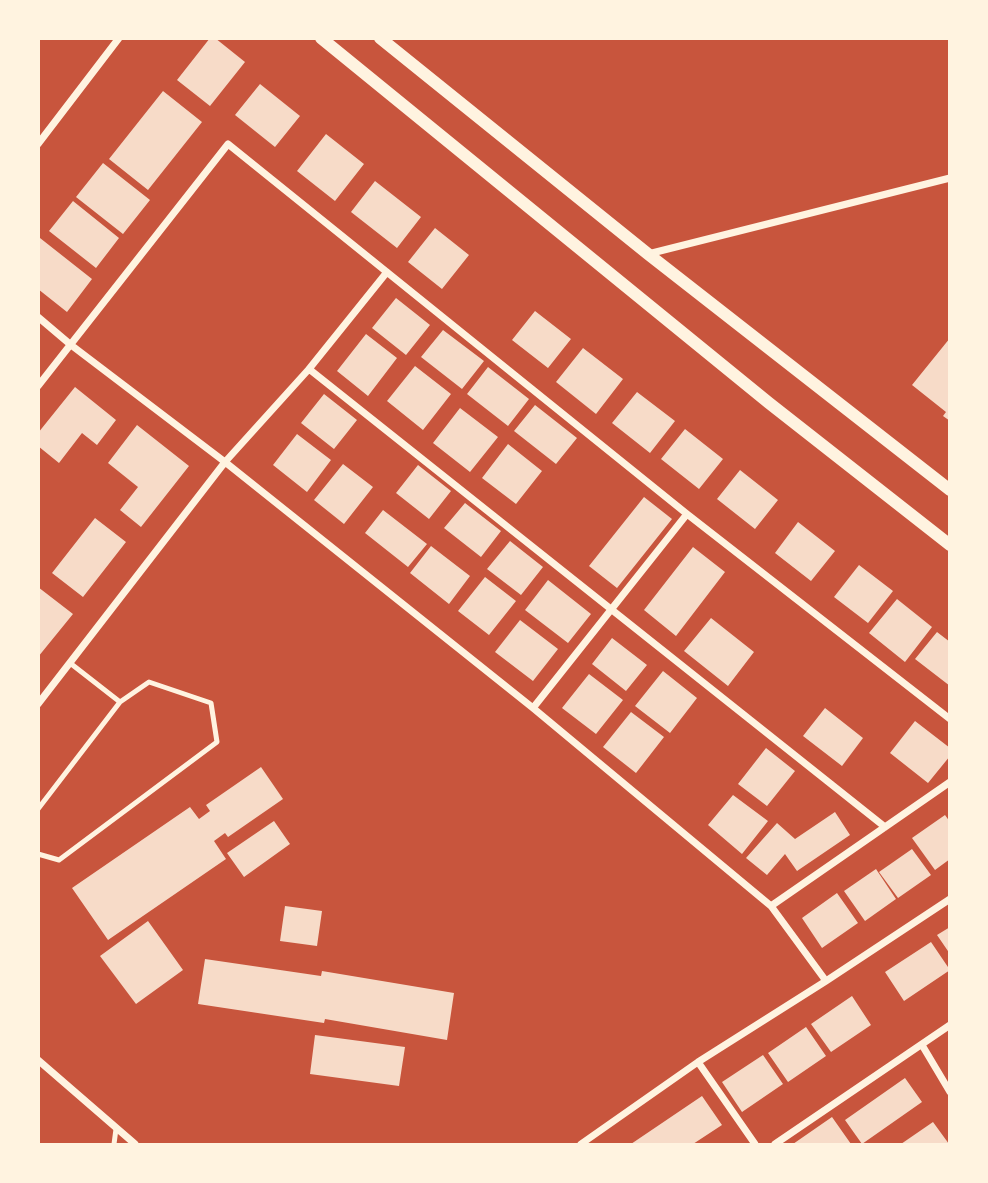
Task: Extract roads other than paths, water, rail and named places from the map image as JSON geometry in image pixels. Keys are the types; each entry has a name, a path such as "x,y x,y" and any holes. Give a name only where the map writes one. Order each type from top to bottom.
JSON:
{"street":[{"path":"38,144 119,38"},
{"path":"321,38 704,351 950,545"},
{"path":"380,38 648,254 950,490"},
{"path":"38,386 228,144 687,514 950,719"},
{"path":"648,254 950,178"},
{"path":"38,704 225,462 309,369 387,272"},
{"path":"38,317 225,462 533,708 771,906 826,981"},
{"path":"309,369 885,827"},
{"path":"533,708 687,514"},
{"path":"771,906 950,782"},
{"path":"581,1144 698,1062 950,899"},
{"path":"775,1144 950,1025"},
{"path":"922,1045 950,1092"},
{"path":"38,1060 135,1144"},
{"path":"698,1062 755,1144"}],"lane":[{"path":"70,663 120,702"},
{"path":"38,809 120,702 149,682 211,702 216,742 59,859 38,854"},
{"path":"114,1144 116,1129"}]}
